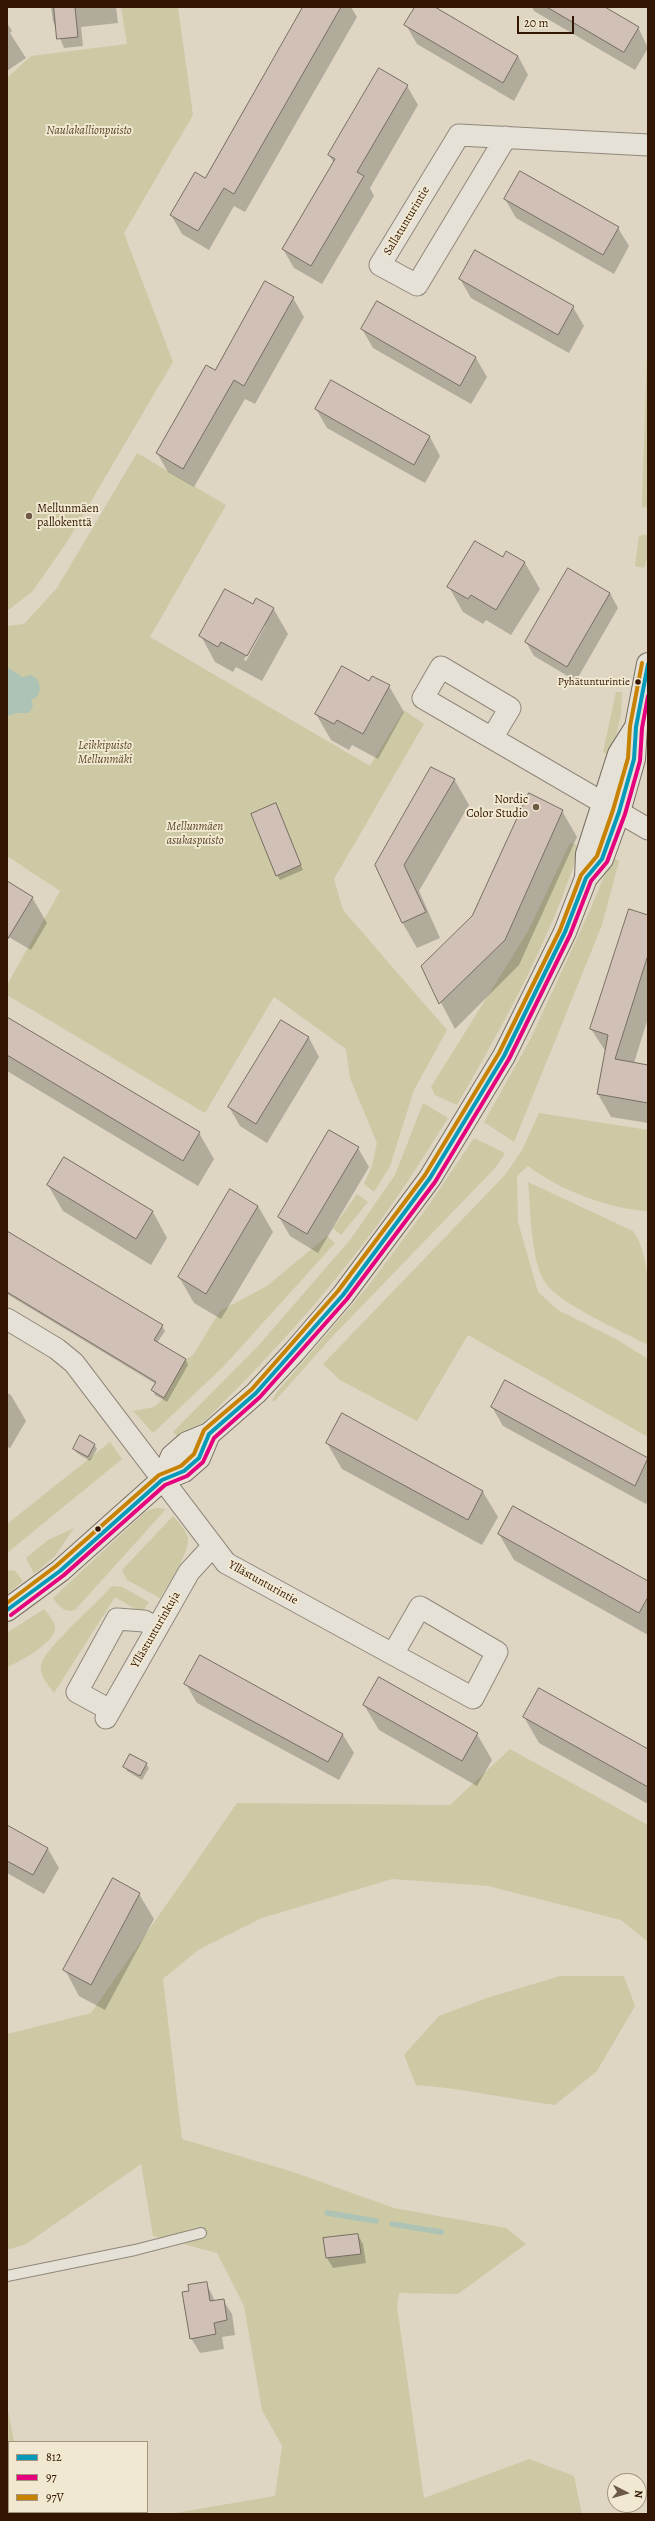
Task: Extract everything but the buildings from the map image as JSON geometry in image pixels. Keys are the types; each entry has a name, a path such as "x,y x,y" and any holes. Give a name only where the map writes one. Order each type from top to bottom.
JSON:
{"main road":[{"path":"12,1607 60,1570 162,1480 184,1472 199,1458 209,1434 256,1393 294,1352 347,1289 430,1178 504,1056 565,932 586,878 602,859 612,808 619,754 636,727 648,664"}],"street":[{"name":"Sallatunturintie","path":"506,137 417,285 380,265 459,136 506,137 648,145"},
{"path":"492,738 648,829"},
{"name":"Yllästunturintie","path":"7,1319 57,1349 74,1363 162,1480 180,1501 212,1547 226,1563 472,1698 497,1652 420,1607 393,1654"},
{"name":"Yllästunturinkuja","path":"158,1628 144,1621 118,1619 77,1692 108,1714 158,1628 189,1572 212,1547"}],"lane":[{"path":"7,2276 136,2250 202,2234"}],"green space":[{"name":"Naulakallionpuisto","path":"121,7 178,7 193,115 124,233 173,362 67,542 32,592 7,611 7,78 31,56 127,44"},
{"path":"648,325 648,508 642,507 642,500"},
{"name":"Mellunmäen asukaspuisto","path":"137,453 226,505 150,637 370,766 404,710 424,724 334,879 343,910 447,1030 414,1090 390,1166 374,1192 364,1184 372,1166 377,1143 350,1078 346,1049 274,997 205,1113 7,995 7,985 60,891 7,856 7,626 24,624 57,588"},
{"path":"648,534 648,556 644,568 635,566 639,536"},
{"path":"616,692 622,692 621,715 611,757 603,752"},
{"path":"570,843 580,846 569,880 556,913 510,1011 457,1105 435,1095 431,1087 528,931"},
{"path":"612,857 619,861 602,925 514,1142 484,1122 531,1038 590,910"},
{"path":"423,1103 448,1118 386,1213 340,1274 290,1332 238,1388 183,1442 173,1432 258,1346 350,1240 395,1175"},
{"path":"539,1113 648,1130 648,1211 617,1206 585,1197 555,1183 528,1166 517,1176 518,1222 538,1292 558,1310 614,1338 648,1359 648,1437 468,1335 417,1421 340,1380 323,1364 505,1175 522,1150"},
{"path":"474,1138 505,1153 496,1167 331,1338 274,1402 272,1400 278,1391 369,1285 431,1202"},
{"path":"528,1182 633,1231 644,1256 647,1270 649,1301 648,1345 564,1300 553,1292 546,1284 541,1274 534,1249"},
{"path":"357,1194 368,1202 341,1235 333,1228"},
{"path":"327,1236 335,1243 223,1367 153,1433 133,1411 154,1407 164,1398 186,1359 193,1355 220,1311 267,1286"},
{"path":"110,1442 122,1459 7,1553 7,1524"},
{"path":"158,1508 166,1509 75,1610 68,1611 60,1606 53,1598 143,1514 149,1510"},
{"path":"173,1516 186,1532 188,1539 182,1561 160,1598 127,1580 122,1570"},
{"path":"74,1528 55,1556 34,1574 26,1558 48,1540"},
{"path":"10,1570 15,1571 23,1581 7,1595 7,1572"},
{"path":"112,1586 122,1587 149,1602 142,1613 115,1597 54,1693 42,1674 42,1662 63,1635"},
{"path":"44,1609 51,1617 53,1622 55,1628 53,1634 43,1646 20,1661 7,1667 7,1633"},
{"path":"510,1749 648,1825 648,1942 621,1920 488,1886 392,1879 262,1918 198,1950 163,1979 182,2139 293,2172 394,2208 506,2228 526,2244 458,2294 399,2293 397,2306 424,2498 529,2459 574,2476 582,2514 169,2514 275,2496 282,2446 262,2410 244,2306 217,2253 153,2236 141,2164 26,2244 7,2250 7,2034 91,2013 237,1803 450,1805"},
{"path":"560,1976 624,1976 635,2006 597,2071 555,2105 416,2085 404,2055 439,2016 487,1998"},
{"path":"7,2405 14,2441 8,2441 8,2513 27,2514 7,2514"}],"shaded area":[{"path":"7,667 22,677 31,675 38,680 40,690 37,697 31,700 33,706 29,713 17,713 7,716"}],"waterway":[{"path":"327,2213 376,2221"},
{"path":"392,2224 441,2232"}],"transit line":[{"name":"97V","path":"7,1603 56,1566 159,1475 181,1466 194,1454 204,1430 252,1389 338,1291 425,1175 499,1053 560,930 581,875 597,856 613,810 628,758 630,726 642,663"},
{"name":"812","path":"7,1610 60,1571 162,1480 184,1471 199,1458 209,1434 256,1393 343,1295 430,1178 504,1056 565,932 586,878 602,859 619,812 634,759 636,727 648,664"},
{"name":"97","path":"11,1615 64,1575 165,1485 187,1476 203,1462 214,1438 260,1397 347,1299 435,1182 509,1059 570,935 591,881 607,862 625,814 640,761 642,728 648,696"}],"place":[{"name":"Mellunmäen pallokenttä","path":"29,516"},
{"name":"Pyhätunturintie","path":"638,682"},
{"name":"Nordic Color Studio","path":"536,807"}],"park label":[{"name":"Leikkipuisto Mellunmäki","path":"105,753"}]}
